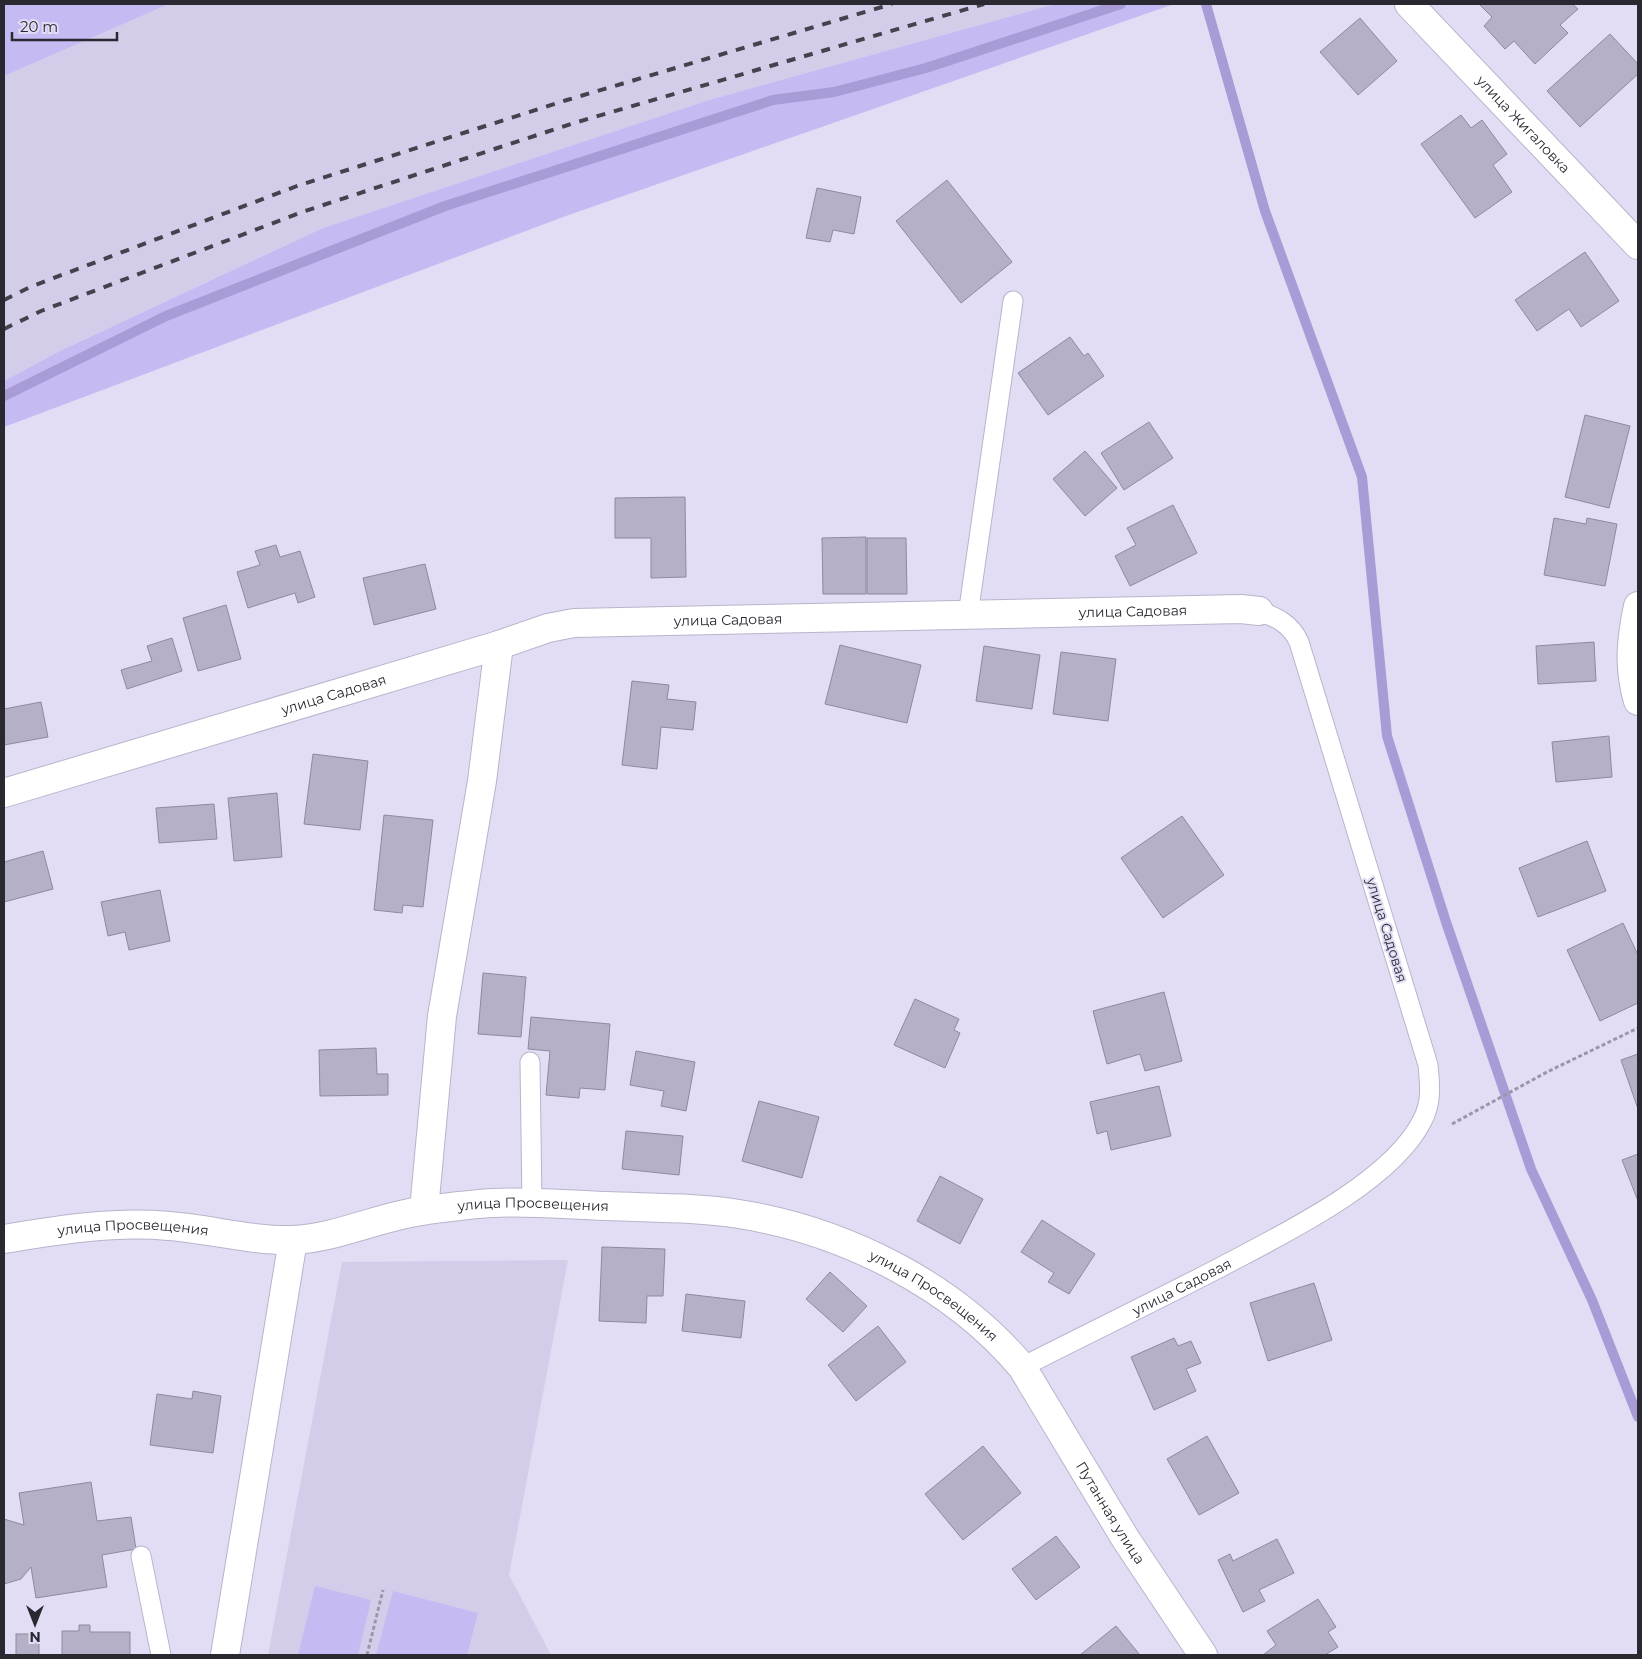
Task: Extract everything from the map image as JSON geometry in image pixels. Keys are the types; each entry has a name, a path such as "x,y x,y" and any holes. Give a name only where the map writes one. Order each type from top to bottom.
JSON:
{"street":[{"name":"улица Жигаловка","path":"1409,4 1638,245"},
{"path":"1638,606 1631,646 1631,667 1638,701"},
{"name":"улица Садовая","path":"4,793 499,645 548,628 574,624 1231,610 1259,611"},
{"path":"424,1210 442,1016 479,801 499,645"},
{"name":"улица Просвещения","path":"4,1239 82,1227 167,1226 293,1240 331,1234 424,1210 494,1203 701,1209 741,1214 806,1230 878,1259 931,1286 954,1302 990,1334 1022,1367"},
{"path":"225,1655 293,1240"},
{"name":"Путанная улица","path":"1022,1367 1125,1538 1204,1655"}],"lane":[{"path":"968,615 1013,302"},
{"name":"улица Садовая","path":"1022,1367 1311,1220 1384,1167 1411,1138 1426,1112 1430,1090 1428,1065 1299,642 1276,616 1259,611"},
{"path":"530,1062 532,1204"},
{"path":"141,1556 161,1655"}],"path":[{"path":"1451,1124 1547,1072 1638,1028"},
{"path":"367,1655 383,1590"}],"shaded area":[{"path":"4,4 169,4 4,76"},
{"path":"169,4 1055,4 709,100 323,228 60,351 4,381 4,76"},
{"path":"1055,4 1174,4 563,217 4,427 4,381 60,351 323,228 709,100"},
{"path":"568,1260 509,1575 551,1655 268,1655 342,1262"},
{"path":"315,1586 371,1600 358,1655 298,1655"},
{"path":"393,1591 478,1613 467,1655 376,1655"}],"building":[{"path":"1479,4 1572,4 1578,9 1560,25 1568,33 1535,64 1514,41 1505,49 1484,26 1492,17"},
{"path":"1360,18 1397,61 1358,95 1320,52"},
{"path":"1610,34 1638,64 1638,74 1580,127 1547,91"},
{"path":"1461,115 1471,128 1482,120 1507,154 1493,165 1512,192 1475,218 1421,144"},
{"path":"947,180 1012,262 961,303 896,221"},
{"path":"817,188 861,197 854,234 833,230 830,242 806,238"},
{"path":"1585,252 1619,301 1581,327 1569,309 1537,331 1515,300"},
{"path":"1070,337 1084,356 1088,353 1104,376 1048,415 1018,373"},
{"path":"1585,415 1630,426 1609,508 1565,497"},
{"path":"1149,422 1173,458 1124,490 1101,453"},
{"path":"1085,451 1117,488 1085,516 1053,479"},
{"path":"685,497 686,577 651,578 651,538 615,538 615,498"},
{"path":"1173,505 1197,553 1130,586 1115,556 1136,545 1127,528"},
{"path":"1554,518 1586,524 1587,518 1617,524 1605,586 1544,575"},
{"path":"866,537 866,594 823,594 822,538"},
{"path":"867,538 906,538 907,594 867,594"},
{"path":"276,545 280,557 300,551 315,597 298,603 295,593 248,608 237,572 260,565 255,551"},
{"path":"425,564 436,609 374,625 363,578"},
{"path":"226,605 241,659 198,671 183,618"},
{"path":"172,638 182,671 127,689 121,670 152,661 147,646"},
{"path":"1594,642 1596,681 1538,684 1536,646"},
{"path":"840,645 921,665 907,723 825,704"},
{"path":"984,646 1040,655 1032,709 976,701"},
{"path":"1061,652 1116,659 1108,721 1053,714"},
{"path":"632,681 669,685 667,699 696,702 693,730 661,727 657,769 622,765"},
{"path":"41,702 48,737 4,745 4,709"},
{"path":"1609,736 1612,777 1556,782 1552,742"},
{"path":"313,754 368,761 360,830 304,824"},
{"path":"277,793 282,857 234,861 228,798"},
{"path":"214,804 217,839 159,843 156,808"},
{"path":"384,815 433,820 423,907 403,905 402,913 374,910"},
{"path":"1182,816 1224,875 1163,918 1121,858"},
{"path":"1587,841 1606,891 1538,917 1519,868"},
{"path":"43,851 53,889 4,902 4,862"},
{"path":"160,890 170,941 129,950 125,932 108,936 101,902"},
{"path":"1623,923 1638,955 1638,1003 1600,1021 1567,950"},
{"path":"483,973 526,977 521,1037 478,1034"},
{"path":"1164,992 1182,1061 1145,1071 1140,1054 1107,1064 1093,1011"},
{"path":"915,999 959,1019 954,1030 960,1033 945,1068 894,1045"},
{"path":"531,1017 610,1024 605,1090 580,1088 579,1098 546,1095 550,1051 528,1049"},
{"path":"376,1048 377,1074 388,1074 388,1095 320,1096 319,1050"},
{"path":"636,1051 695,1062 686,1111 661,1106 664,1091 630,1085"},
{"path":"1638,1054 1638,1109 1621,1060"},
{"path":"1159,1086 1171,1136 1111,1150 1107,1131 1097,1134 1090,1102"},
{"path":"759,1101 819,1117 802,1178 742,1161"},
{"path":"626,1131 683,1136 679,1175 622,1169"},
{"path":"1638,1154 1638,1201 1622,1160"},
{"path":"940,1176 983,1199 960,1244 917,1221"},
{"path":"1042,1220 1095,1254 1069,1294 1048,1282 1054,1273 1021,1252"},
{"path":"602,1247 665,1249 663,1296 647,1296 646,1323 599,1321"},
{"path":"830,1272 867,1306 843,1332 806,1299"},
{"path":"1314,1283 1332,1340 1268,1361 1250,1303"},
{"path":"686,1294 745,1301 741,1338 682,1331"},
{"path":"878,1326 906,1362 856,1401 828,1365"},
{"path":"1174,1338 1178,1346 1191,1341 1201,1363 1186,1369 1196,1391 1154,1410 1131,1357"},
{"path":"193,1391 221,1396 213,1453 150,1445 157,1394 192,1399"},
{"path":"1207,1436 1239,1493 1199,1515 1167,1459"},
{"path":"983,1446 1021,1493 963,1540 925,1494"},
{"path":"91,1482 97,1521 131,1517 136,1549 102,1555 107,1587 36,1598 31,1567 21,1579 4,1584 4,1519 24,1525 19,1493"},
{"path":"1056,1536 1080,1567 1036,1600 1012,1569"},
{"path":"1277,1539 1294,1573 1259,1590 1265,1601 1243,1612 1218,1560 1230,1554 1233,1561"},
{"path":"1318,1599 1336,1627 1328,1632 1338,1647 1325,1655 1263,1655 1276,1645 1267,1631"},
{"path":"79,1625 90,1625 90,1632 130,1632 130,1655 62,1655 62,1631 79,1631"},
{"path":"1116,1626 1140,1655 1080,1655"},
{"path":"16,1634 39,1634 39,1655 16,1655"}],"waterway":[{"path":"4,396 166,316 445,206 773,100 834,92 926,68 1121,4"},
{"path":"1206,4 1265,211 1362,477 1387,736 1446,922 1531,1169 1592,1300 1638,1417"}],"railway":[{"path":"4,300 30,287 297,186 567,100 892,4"},
{"path":"4,329 41,311 305,211 574,123 984,4"}]}
